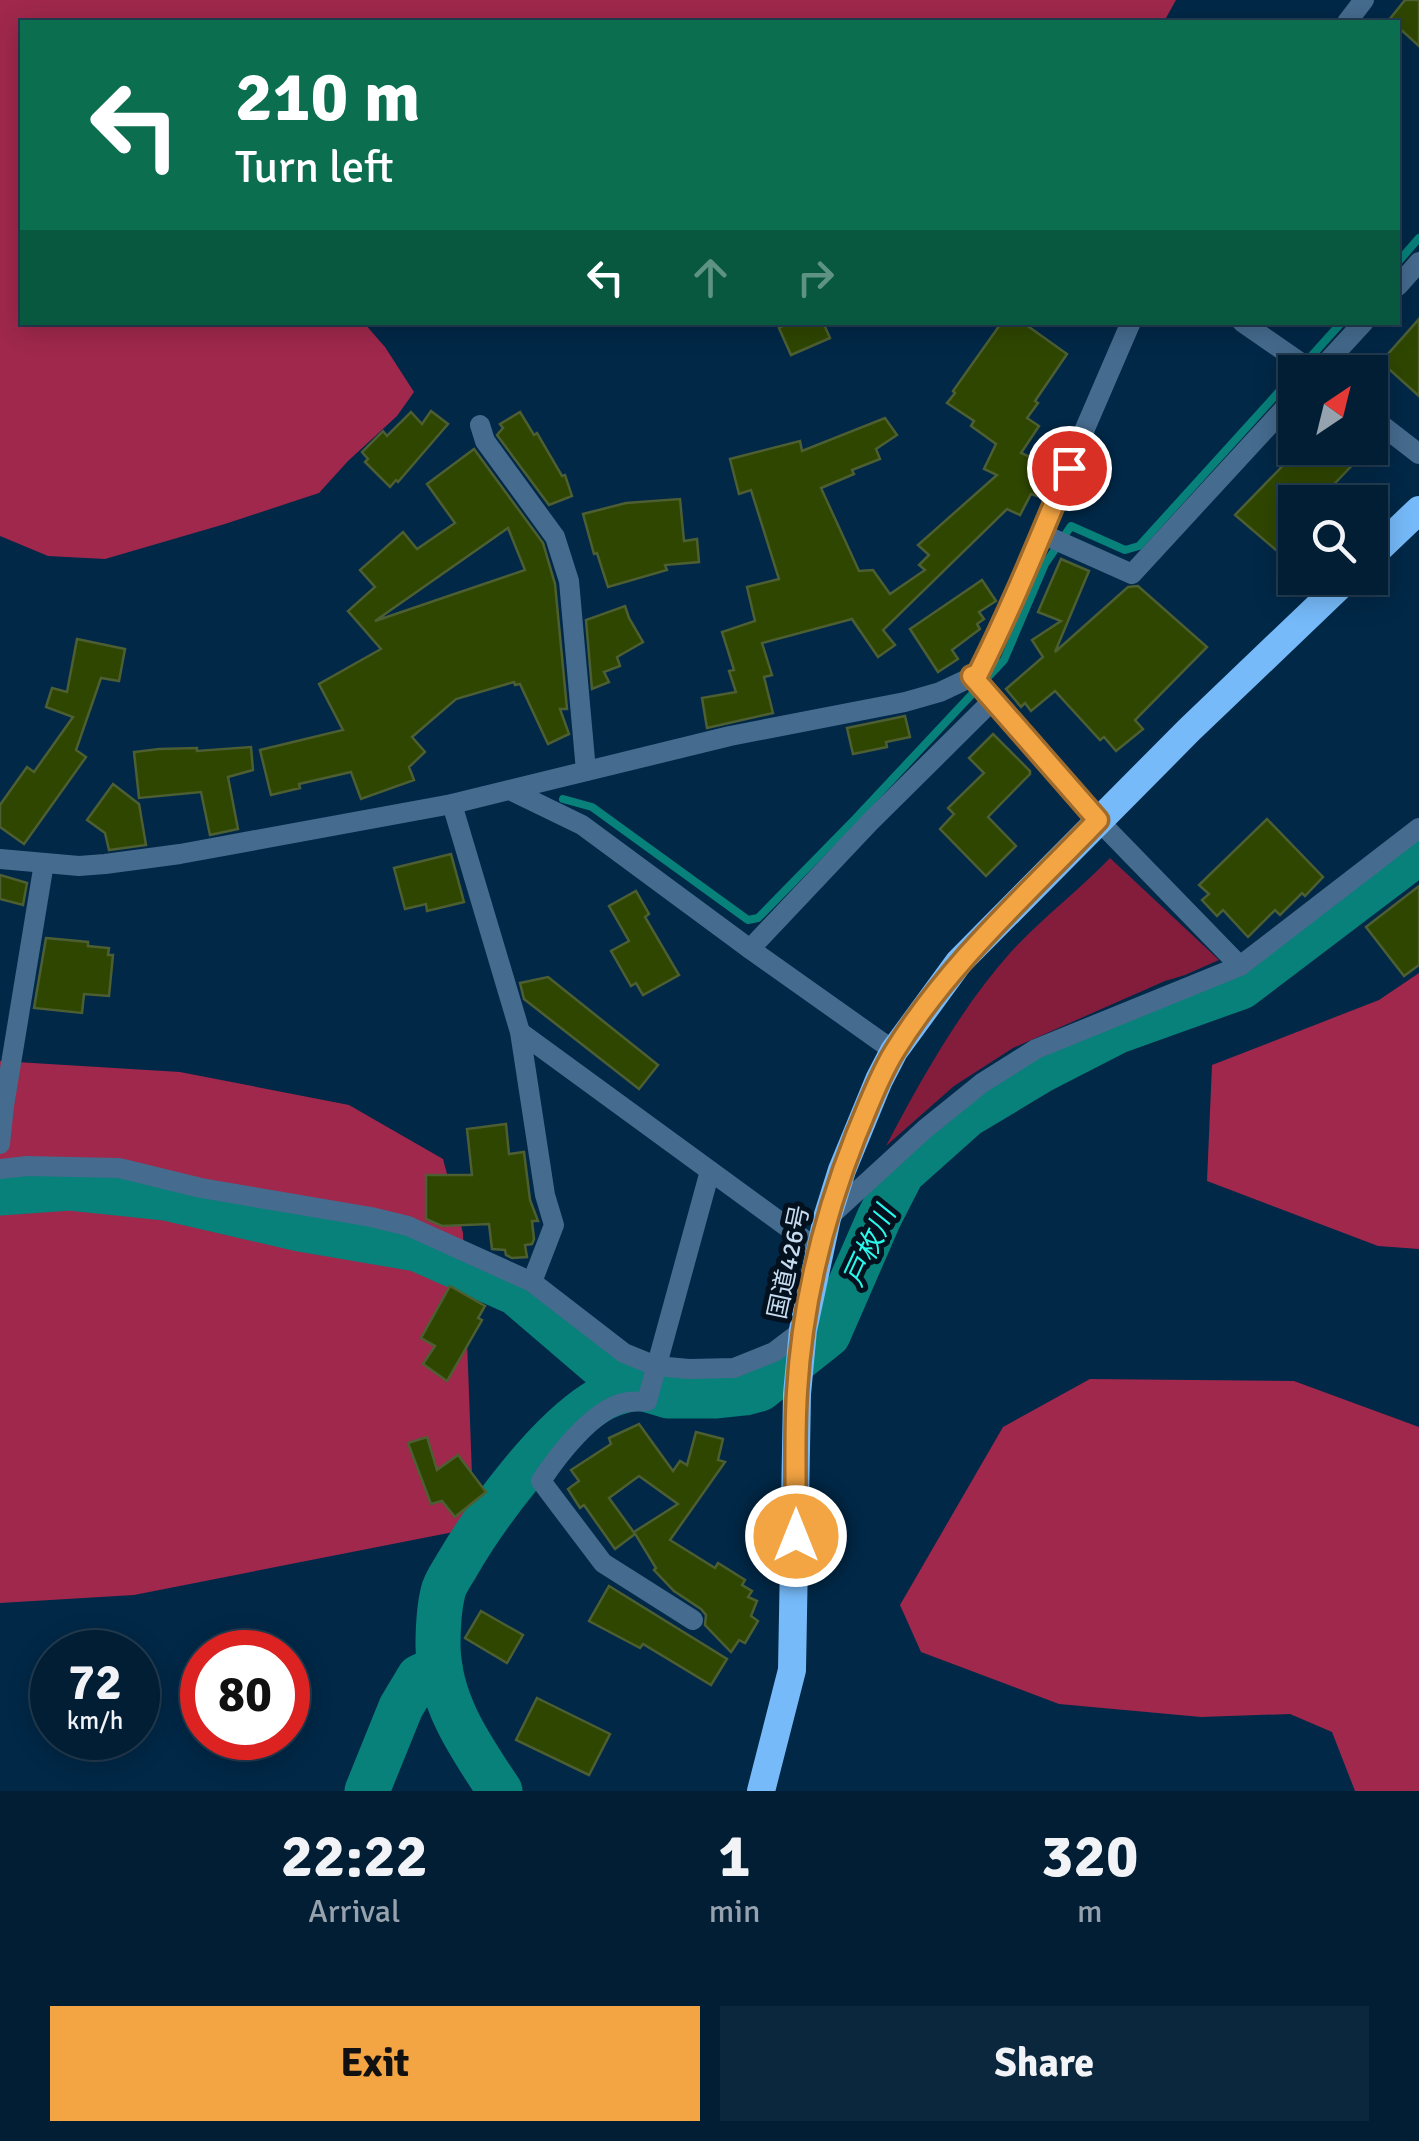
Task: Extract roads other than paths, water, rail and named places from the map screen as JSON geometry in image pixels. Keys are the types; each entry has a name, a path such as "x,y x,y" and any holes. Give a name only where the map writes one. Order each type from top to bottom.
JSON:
{"highway":[{"path":"1388,540 1419,510"},
{"name":"国道426号","path":"762,1791 792,1670 797,1394 802,1338 827,1218 878,1080 894,1051 960,962 1098,820 1330,595"}],"street":[{"path":"1349,20 1364,0"},
{"path":"1400,284 1419,262"},
{"path":"0,860 92,865 162,856 452,804 730,736 940,692 978,674 1130,325"},
{"path":"1246,325 1291,355"},
{"path":"1332,355 1361,325"},
{"path":"1040,532 1132,574 1278,415"},
{"path":"480,424 485,441 555,537 570,581 586,771"},
{"path":"1388,430 1419,454"},
{"path":"972,676 1098,820 1240,966"},
{"path":"750,949 993,700"},
{"path":"510,790 582,825 894,1051"},
{"path":"452,804 520,1032 554,1226 532,1282"},
{"path":"827,1218 925,1128 982,1084 1036,1049 1240,966 1419,828"},
{"path":"0,1144 44,863"},
{"path":"520,1032 820,1251"},
{"path":"0,1170 27,1166 119,1168 201,1188 408,1226 532,1282 624,1353 656,1366 734,1368 802,1338"},
{"path":"693,1620 602,1563 541,1481 573,1440 604,1411 624,1403 647,1401 710,1170"}],"waterway":[{"path":"1400,260 1419,238"},
{"path":"1312,355 1339,325"},
{"path":"563,799 592,807 748,920 758,918 1004,660 1045,564 1071,526 1125,550 1139,546 1278,393"},
{"name":"戸枚川","path":"0,1193 70,1188 166,1198 300,1229 417,1249 516,1293 600,1365 638,1387 668,1396 745,1393 760,1389 828,1335 902,1173 967,1115 1118,1031 1241,987 1419,852"},
{"path":"500,1791 467,1740 444,1686 438,1646 444,1589 500,1500 557,1434 600,1400 638,1387"},
{"path":"367,1791 401,1707 419,1677 440,1667"}]}
